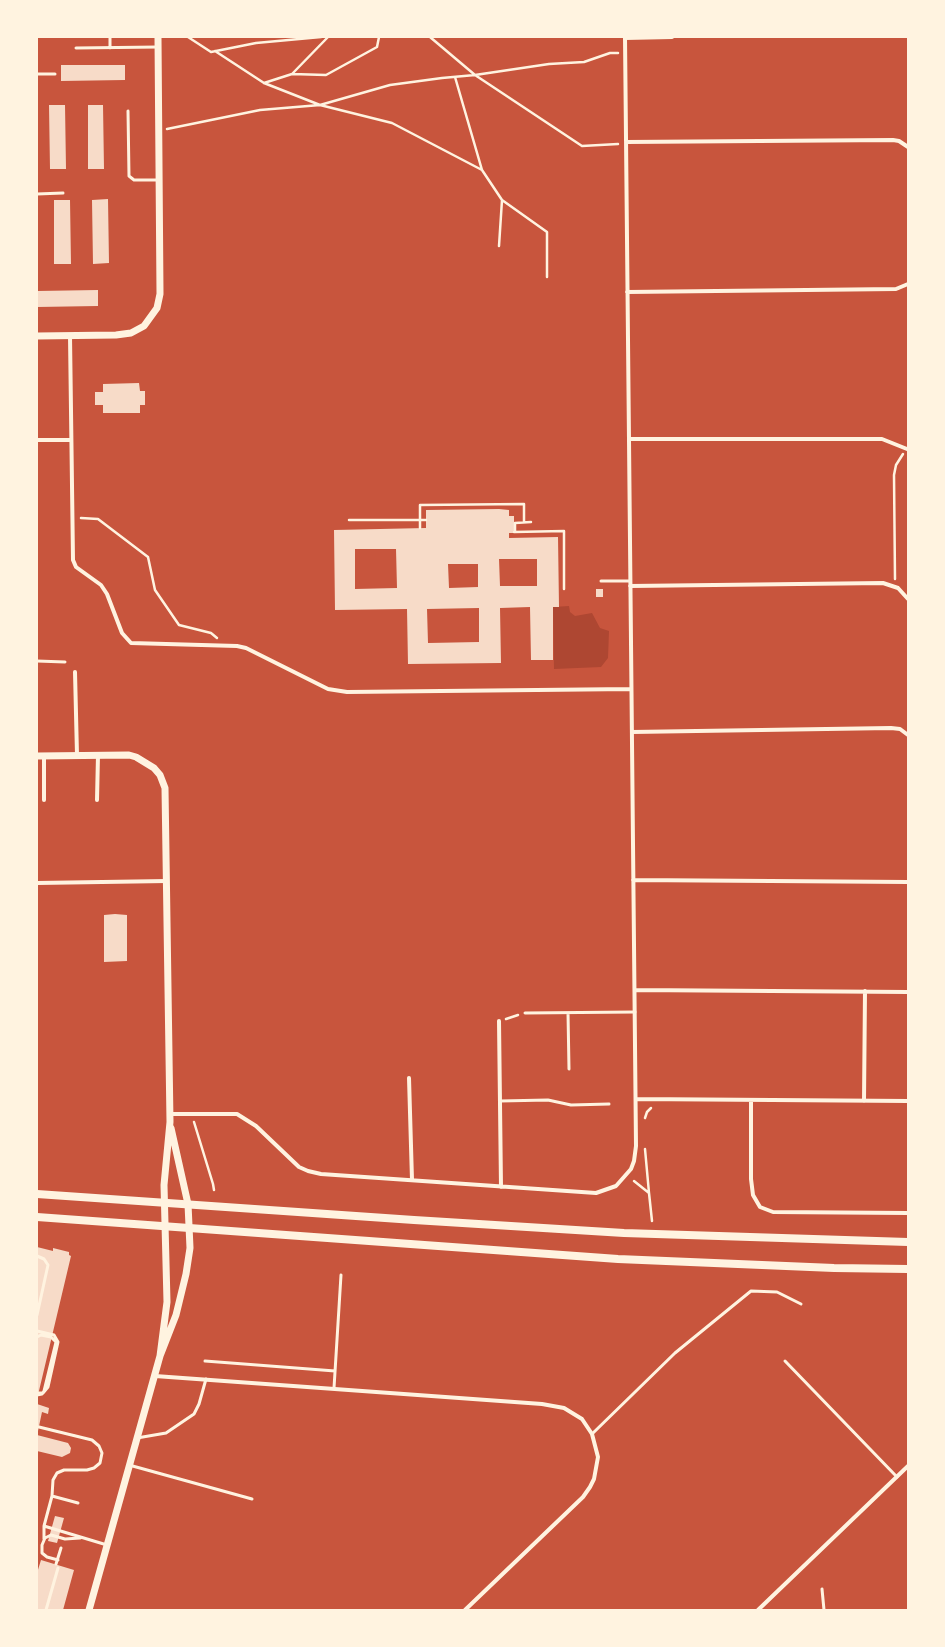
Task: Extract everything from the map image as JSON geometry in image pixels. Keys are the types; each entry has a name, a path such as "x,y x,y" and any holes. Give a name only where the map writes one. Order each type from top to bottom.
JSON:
{"main road":[{"path":"37,1194 617,1232 908,1242"},
{"path":"37,1217 618,1259 834,1268 908,1269"}],"street":[{"path":"37,336 124,334 144,326 157,308 160,294 158,37"},
{"path":"170,1114 237,1114 252,1123 293,1162 308,1171 500,1187 596,1193 616,1186 626,1177 634,1161 636,1152 636,1099 625,37 672,37"},
{"path":"626,142 893,140 899,141 908,147"},
{"path":"627,292 896,289 908,284"},
{"path":"70,336 73,560 76,567 101,585 107,594 122,633 131,643 223,644 246,648 328,689 347,692 631,689"},
{"path":"629,439 882,439 907,449"},
{"path":"37,440 71,440"},
{"path":"630,586 883,583 894,585 903,591 908,599"},
{"path":"75,672 77,755"},
{"path":"632,732 891,728 900,729 908,735"},
{"path":"98,755 98,800"},
{"path":"44,800 40,756 98,755 136,757 145,761 160,775 165,788 166,802 170,1122 164,1202 168,1302 160,1356 155,1376 89,1610"},
{"path":"633,880 908,882"},
{"path":"37,882 167,881"},
{"path":"634,990 908,992"},
{"path":"864,1101 865,991"},
{"path":"498,1021 500,1187"},
{"path":"410,1078 412,1180"},
{"path":"636,1099 908,1101"},
{"path":"751,1100 751,1179 753,1195 760,1207 773,1212 908,1213"},
{"path":"160,1356 176,1315 186,1274 190,1248 188,1204 170,1122"},
{"path":"155,1376 553,1405 573,1412 582,1419 592,1434 598,1457 594,1479 590,1487 583,1497 465,1610"},
{"path":"758,1610 908,1466"}],"lane":[{"path":"110,37 110,48"},
{"path":"76,48 158,47"},
{"path":"37,74 55,74"},
{"path":"128,111 129,176 134,180 159,180"},
{"path":"37,194 63,193"},
{"path":"601,582 630,581"},
{"path":"37,661 66,662"},
{"path":"524,1013 635,1012"},
{"path":"568,1013 569,1069"},
{"path":"500,1101 548,1100 571,1105 609,1104"},
{"path":"37,1256 44,1259 48,1265 37,1315"},
{"path":"334,1388 341,1275"},
{"path":"592,1434 675,1353 751,1291 777,1292 801,1304"},
{"path":"37,1331 51,1336 55,1340 56,1345 44,1391 42,1394 37,1394"},
{"path":"37,1337 41,1335 51,1336"},
{"path":"205,1361 335,1371"},
{"path":"785,1362 897,1477"},
{"path":"137,1438 166,1433 175,1429 194,1414 199,1404 206,1379"},
{"path":"39,1427 92,1440 99,1446 102,1453 100,1463 94,1468 87,1470 64,1470 57,1473 52,1484 52,1496 44,1526 42,1553 46,1557 58,1560"},
{"path":"129,1465 252,1499"},
{"path":"52,1496 78,1503"},
{"path":"44,1526 107,1545"},
{"path":"44,1539 47,1536 65,1539 82,1538"},
{"path":"46,1610 61,1548"},
{"path":"822,1589 824,1610"}],"path":[{"path":"188,37 210,52 256,43 321,37"},
{"path":"292,74 328,37"},
{"path":"264,83 292,74 326,75 378,47 379,37"},
{"path":"430,37 475,75 582,146 612,145 626,142"},
{"path":"215,51 264,83 320,105 392,124 482,170"},
{"path":"159,129 172,130 260,110 320,105 390,85 475,75 549,64 584,62 610,53 625,53"},
{"path":"455,77 482,170 502,200 547,232 548,278"},
{"path":"499,246 502,200"},
{"path":"895,576 894,475 896,465"},
{"path":"420,528 420,505 524,504 524,522"},
{"path":"72,518 98,519 148,557 156,590 179,625 211,633 223,644"},
{"path":"349,520 426,520"},
{"path":"531,522 515,522 514,532 564,532 564,589"},
{"path":"498,1021 524,1013"},
{"path":"645,1124 647,1112 655,1106"},
{"path":"194,1122 214,1184 214,1190"},
{"path":"645,1146 652,1221"},
{"path":"634,1181 649,1193"}],"shaded area":[{"path":"569,606 570,612 575,616 592,613 600,628 609,631 608,658 601,667 554,669 553,607"}],"building":[{"path":"61,65 125,65 125,80 61,81"},
{"path":"49,105 65,105 66,169 50,169"},
{"path":"88,105 103,105 104,169 88,169"},
{"path":"108,199 109,263 93,264 92,200"},
{"path":"54,200 70,200 71,264 54,264"},
{"path":"98,290 98,306 37,307 37,291"},
{"path":"139,383 140,391 145,391 145,405 140,405 140,413 103,413 103,405 95,405 95,392 103,392 103,384"},
{"path":"426,510 509,510 509,516 514,516 514,533 509,533 509,538 558,537 559,607 553,607 553,660 531,660 530,607 500,608 501,663 408,664 407,609 335,610 334,530 426,528","holes":["355,549 396,549 397,588 355,589","499,559 537,559 537,586 500,586","448,564 478,564 478,587 449,588","479,608 479,642 428,643 427,609"]},
{"path":"596,589 603,589 603,597 596,597"},
{"path":"104,915 127,915 127,961 104,962"},
{"path":"37,1247 53,1251 53,1248 69,1252 69,1255 71,1256 38,1395"},
{"path":"37,1404 49,1408 48,1414 42,1412 38,1431"},
{"path":"37,1435 68,1443 71,1448 70,1453 62,1457 37,1451"},
{"path":"55,1516 64,1518 57,1543 48,1541"},
{"path":"41,1560 74,1570 63,1610 37,1610 37,1573"}]}
